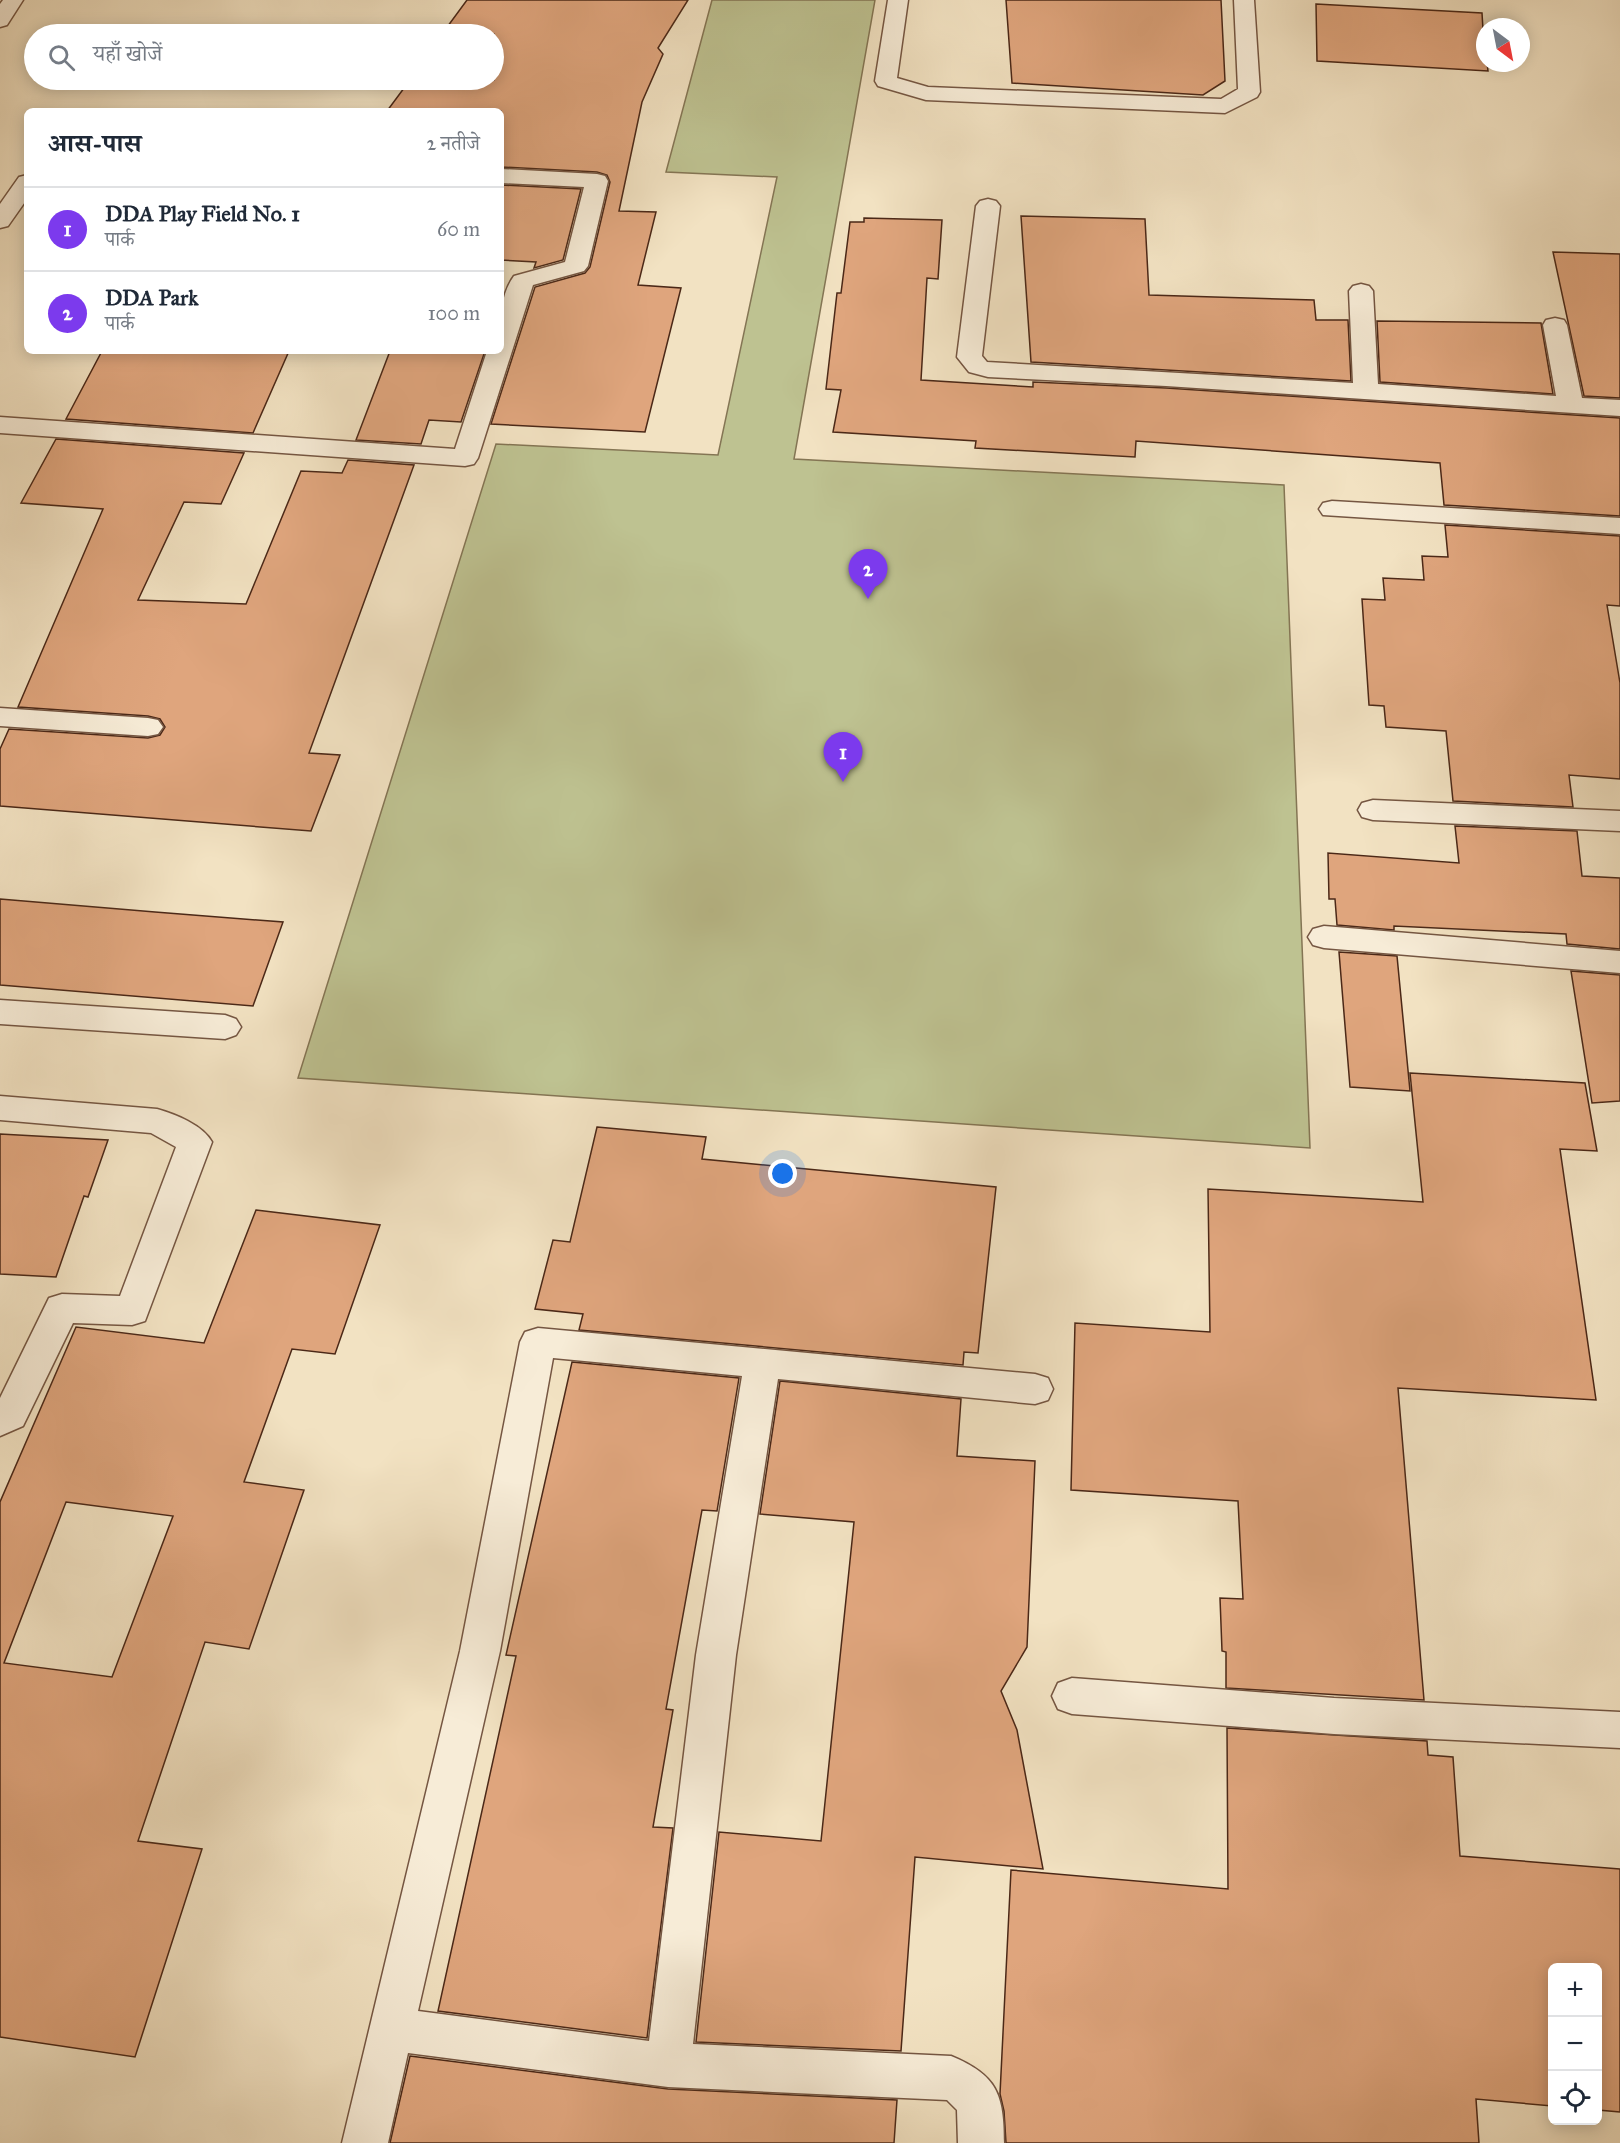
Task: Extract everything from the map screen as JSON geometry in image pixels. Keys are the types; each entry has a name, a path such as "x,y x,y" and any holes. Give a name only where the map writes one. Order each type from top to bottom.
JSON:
{"street":[{"path":"0,21 14,0"},
{"path":"898,0 886,81 926,93 1225,106 1249,92 1245,0"},
{"path":"504,176 597,181 576,266 522,281 504,337"},
{"path":"0,222 24,186"},
{"path":"988,206 969,357 978,367 988,370 1366,390 1620,408"},
{"path":"1361,291 1366,390"},
{"path":"1555,325 1571,406"},
{"path":"0,425 465,458 499,354"},
{"path":"1332,509 1620,526"},
{"path":"0,717 148,727"},
{"path":"1373,810 1620,821"},
{"path":"1324,937 1620,962"},
{"path":"0,1012 225,1027"},
{"path":"0,1108 157,1121 195,1142 132,1311 62,1308 9,1415 0,1421"},
{"path":"365,2143 480,1652 538,1342 1035,1389"},
{"path":"668,2065 716,1655 762,1362"},
{"path":"1072,1696 1334,1716 1620,1730"},
{"path":"391,2029 668,2065 951,2078 964,2084 981,2107 981,2143"}],"green space":[{"path":"712,0 875,0 794,459 1284,485 1310,1148 298,1078 496,444 718,455 777,177 666,172"}],"building":[{"path":"467,0 688,0 658,48 663,54 642,102 619,211 656,212 638,285 681,288 645,432 491,424 535,287 585,273 590,267 610,182 607,175 597,172 504,167 504,108 389,108 403,90 504,90 504,24 449,24"},
{"path":"1006,0 1221,0 1225,81 1203,95 1012,83"},
{"path":"1316,4 1482,13 1482,18 1476,18 1476,70 1317,61"},
{"path":"504,185 581,189 563,260 534,268 536,262 504,260"},
{"path":"1021,216 1145,219 1149,295 1314,300 1316,320 1348,320 1351,381 1031,362"},
{"path":"864,218 942,220 938,279 927,278 921,380 1033,387 1033,382 1166,388 1620,418 1620,516 1444,505 1440,463 1136,441 1135,457 975,448 976,441 833,432 841,390 826,389 837,293 841,293 850,222 864,222"},
{"path":"1553,252 1620,254 1620,398 1584,396"},
{"path":"1377,321 1541,323 1553,394 1380,382"},
{"path":"100,354 288,354 253,433 66,419"},
{"path":"389,354 484,354 461,422 429,420 421,444 356,440"},
{"path":"56,439 244,453 221,504 184,502 138,600 246,604 301,471 342,473 348,460 414,465 309,753 340,755 311,831 0,806 0,749 9,729 148,738 160,735 165,727 160,719 148,716 18,707 103,509 21,503"},
{"path":"1445,525 1620,536 1620,606 1607,605 1620,683 1620,779 1569,775 1573,807 1453,801 1446,731 1386,727 1384,706 1369,705 1362,599 1385,600 1383,578 1424,580 1422,556 1448,557"},
{"path":"1455,826 1577,831 1582,876 1620,878 1620,949 1567,944 1566,934 1394,926 1394,930 1337,925 1335,899 1329,899 1328,853 1459,863"},
{"path":"0,899 283,922 253,1006 0,985"},
{"path":"1339,952 1397,956 1410,1091 1350,1087"},
{"path":"1571,971 1620,975 1620,1101 1592,1103"},
{"path":"1410,1073 1585,1083 1597,1151 1560,1149 1596,1400 1398,1388 1424,1700 1226,1688 1226,1652 1222,1651 1220,1598 1243,1599 1238,1501 1071,1490 1075,1323 1210,1332 1208,1189 1423,1202"},
{"path":"597,1127 706,1137 702,1159 996,1187 978,1353 964,1352 963,1365 579,1330 583,1314 535,1309 553,1240 570,1242"},
{"path":"0,1134 108,1140 88,1197 84,1196 56,1277 0,1274"},
{"path":"256,1210 380,1225 335,1354 292,1349 244,1482 304,1490 249,1649 205,1642 138,1841 202,1849 135,2057 0,2037 0,1502 76,1327 204,1343","holes":["66,1502 173,1516 112,1677 4,1663"]},
{"path":"572,1362 739,1378 717,1511 702,1510 666,1709 673,1710 653,1827 673,1828 647,2038 438,2011 516,1656 506,1655"},
{"path":"780,1381 961,1399 957,1456 1035,1461 1027,1647 1001,1691 1017,1730 1043,1869 915,1857 901,2051 696,2042 719,1832 821,1841 854,1522 760,1514"},
{"path":"1227,1728 1427,1741 1428,1755 1453,1757 1460,1856 1620,1869 1620,2112 1602,2110 1602,1963 1548,1963 1548,2106 1476,2099 1479,2143 1006,2143 1004,2111 1000,2094 1011,1870 1228,1889"},
{"path":"410,2056 668,2089 897,2100 894,2143 390,2143"}],"place":[{"name":"DDA Park","path":"868,599"},
{"name":"DDA Play Field No. 1","path":"843,782"}]}
